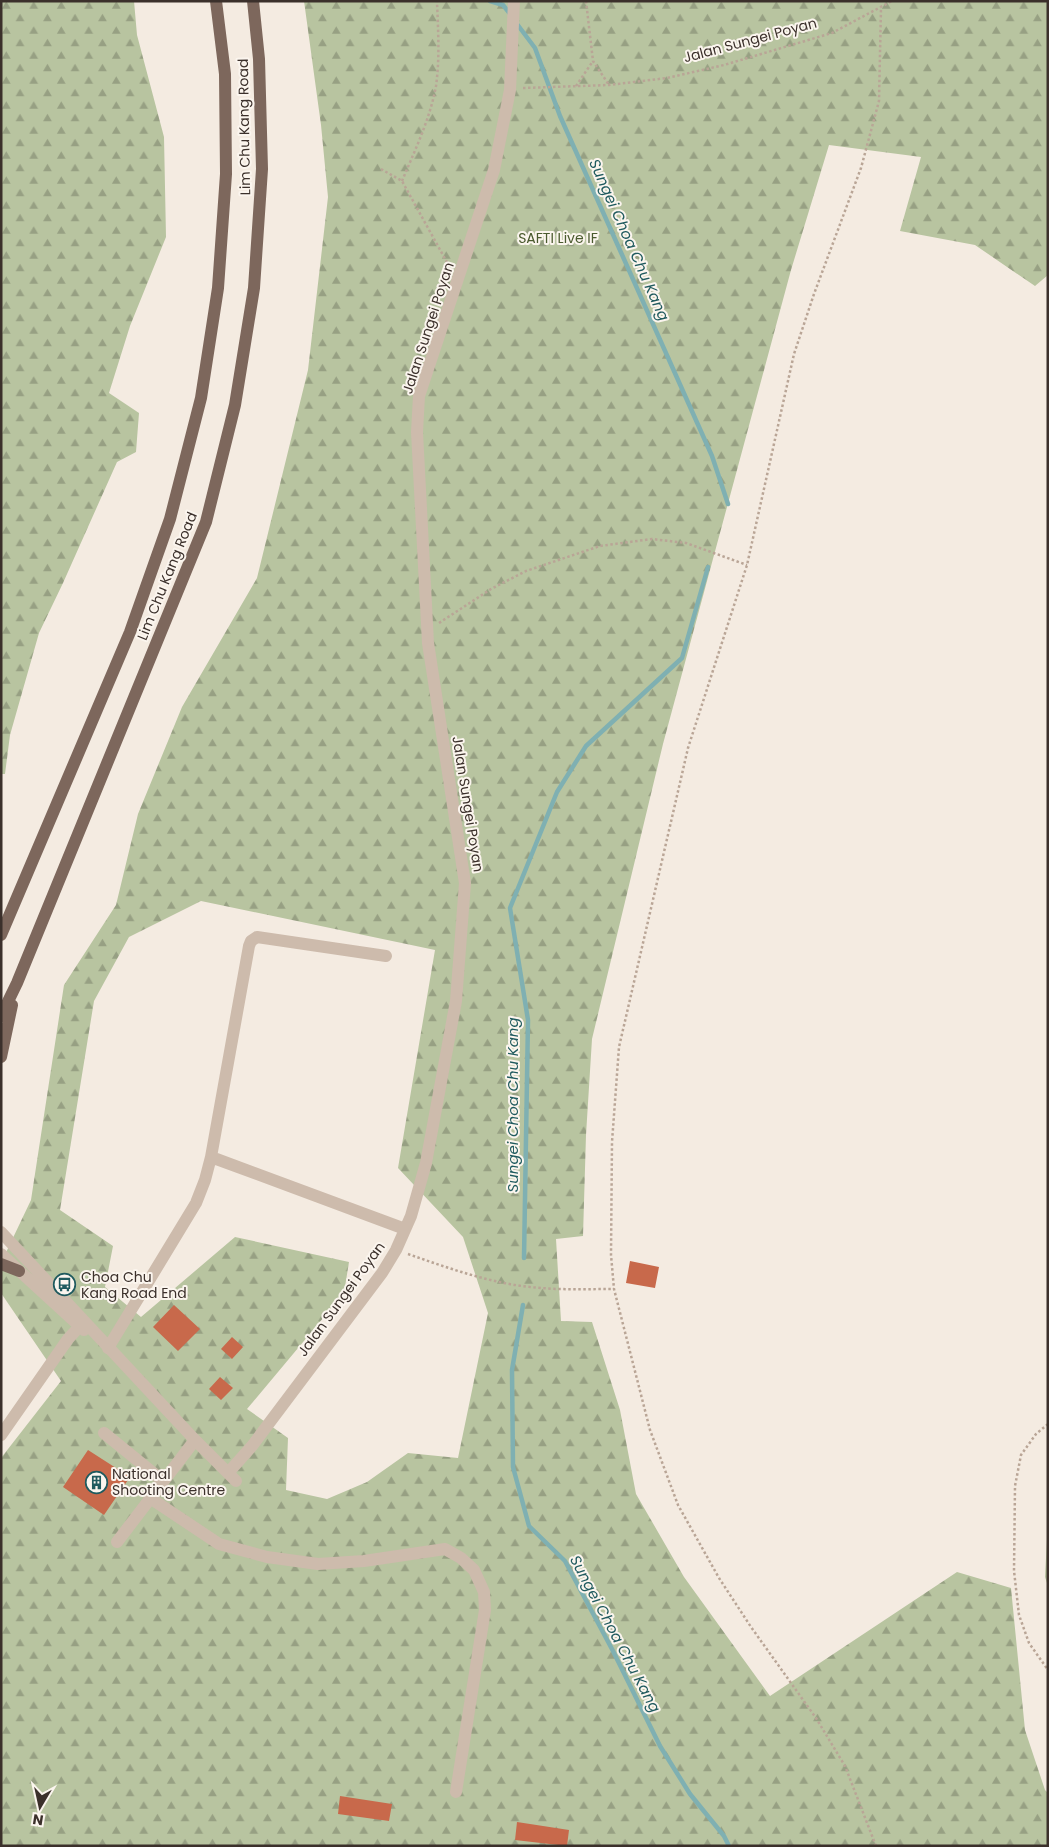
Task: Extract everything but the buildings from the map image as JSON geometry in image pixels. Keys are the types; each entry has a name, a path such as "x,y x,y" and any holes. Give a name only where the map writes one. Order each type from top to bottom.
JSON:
{"main road":[{"name":"Lim Chu Kang Road","path":"1,935 130,632 170,519 201,398 218,288 226,174 224,74 216,1"},
{"name":"Lim Chu Kang Road","path":"1,1016 17,983 206,522 235,405 254,288 262,169 259,59 253,1"},
{"path":"1,1057 17,983"},
{"path":"1,1264 19,1271"}],"street":[{"name":"Jalan Sungei Poyan","path":"195,1440 232,1477 252,1446 376,1281 396,1250 411,1216 426,1162 456,1001 465,883 427,631 417,432 419,396 494,170 510,90 514,6"},
{"path":"108,1348 196,1204 205,1180 211,1157 251,941 256,937 386,956"},
{"path":"211,1157 405,1229"},
{"path":"1,1232 195,1440 116,1542"},
{"path":"1,1254 79,1327 108,1348"},
{"path":"1,1435 68,1339 79,1327"},
{"path":"104,1433 163,1481"},
{"path":"150,1498 218,1544 267,1557 318,1564 364,1561 445,1549 461,1558 474,1570 484,1592 486,1610 456,1792"}],"path":[{"path":"402,181 426,124 436,86 439,42 437,1"},
{"path":"586,1 593,61 609,85"},
{"name":"Jalan Sungei Poyan","path":"540,87 609,85 667,78 724,65 832,34 892,1"},
{"path":"876,1846 845,1766 816,1718 751,1627 719,1578 678,1505 650,1430 614,1289 611,1255 612,1142 619,1047 688,748 747,565 794,354 814,294 861,168 879,101 881,7"},
{"path":"576,86 593,61"},
{"path":"381,169 402,181 458,282"},
{"path":"427,631 491,589 526,571 600,546 652,539 686,543 747,565"},
{"path":"396,1250 444,1267 491,1280 540,1288 614,1289"},
{"path":"1048,1424 1036,1434 1021,1455 1015,1486 1014,1571 1019,1615 1029,1643 1048,1670"}],"green space":[{"path":"1,1 134,1 137,35 164,137 166,237 130,326 109,393 139,413 136,452 117,462 39,633 10,735 5,774 1,774"},
{"name":"SAFTI Live IF","path":"304,1 1048,1 1048,275 1035,286 975,245 900,231 921,157 829,145 791,270 663,744 592,1039 586,1135 583,1236 556,1239 561,1321 592,1322 620,1410 636,1494 684,1577 770,1696 957,1572 1011,1588 1025,1730 1045,1790 1048,1793 1048,1846 1,1846 1,1458 61,1381 1,1293 1,1263 31,1200 64,985 116,905 138,814 182,707 257,578 308,370 328,197 321,125","holes":["201,901 435,950 398,1168 463,1237 488,1313 458,1458 408,1453 367,1482 327,1499 286,1490 288,1438 247,1409 344,1293 349,1262 235,1237 141,1317 105,1287 113,1246 60,1210 94,1001 129,937"]},
{"path":"1048,1521 1048,1586 1045,1577"}],"waterway":[{"name":"Sungei Choa Chu Kang","path":"490,1 503,5 511,15"},
{"name":"Sungei Choa Chu Kang","path":"517,24 535,48 560,116 712,456 728,504"},
{"name":"Sungei Choa Chu Kang","path":"524,1258 528,1020 510,908 557,792 586,746 682,658 708,567"},
{"name":"Sungei Choa Chu Kang","path":"523,1305 512,1370 513,1467 529,1526 565,1561 613,1651 660,1746 690,1794 724,1836 729,1846"}],"place":[{"name":"Choa Chu Kang Road End","path":"65,1285"},
{"name":"National Shooting Centre","path":"96,1482"}]}
